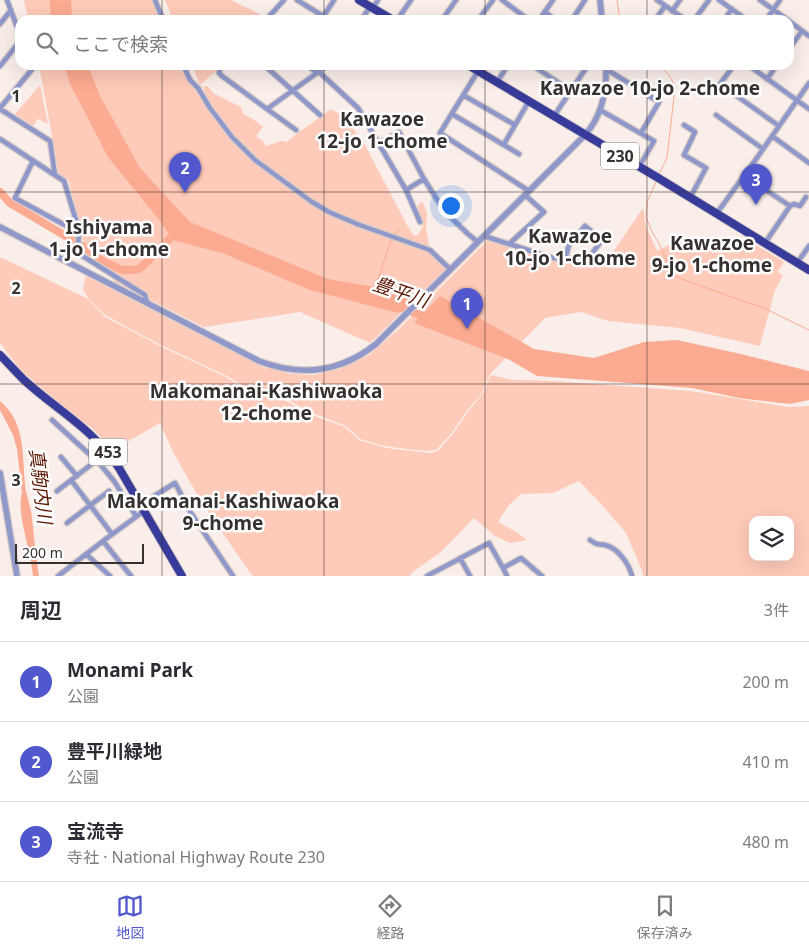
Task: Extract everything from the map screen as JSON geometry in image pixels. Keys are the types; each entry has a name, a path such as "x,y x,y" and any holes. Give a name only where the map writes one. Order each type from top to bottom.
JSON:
{"highway":[{"path":"359,0 385,15"},
{"name":"230","path":"478,71 809,270"},
{"name":"453","path":"0,355 25,381 87,431 109,453 140,510 182,576"}],"street":[{"path":"7,0 15,21"},
{"path":"155,0 161,15"},
{"path":"270,15 284,0"},
{"path":"296,0 318,15"},
{"path":"324,15 334,0"},
{"path":"365,15 378,0"},
{"path":"400,15 411,0"},
{"path":"446,15 456,0"},
{"path":"482,15 492,0"},
{"path":"502,0 522,15"},
{"path":"575,15 585,0"},
{"path":"600,0 602,15"},
{"path":"657,0 676,15"},
{"path":"672,11 680,0"},
{"path":"698,15 709,0"},
{"path":"719,0 740,15"},
{"path":"760,0 781,15"},
{"path":"770,15 780,0"},
{"path":"543,15 551,1"},
{"path":"659,15 665,6"},
{"path":"728,15 732,9"},
{"path":"0,24 11,10"},
{"path":"545,12 549,15"},
{"path":"794,25 809,36"},
{"path":"794,42 802,31"},
{"path":"0,66 15,47"},
{"path":"32,70 0,109 50,141 55,175"},
{"path":"185,70 190,80 198,88 228,133 255,160 312,202 329,212 430,250 450,269"},
{"path":"220,70 219,73 222,76 296,130"},
{"path":"269,70 320,115"},
{"path":"314,70 358,108 406,190 420,222"},
{"path":"267,109 322,70"},
{"path":"497,82 505,70"},
{"path":"540,70 571,91"},
{"path":"554,116 585,70"},
{"path":"0,226 249,357 274,367 286,369 316,370 338,365 362,354 385,336 585,135 592,127 600,110 606,70"},
{"path":"611,70 659,102 641,133"},
{"path":"730,70 720,84 780,126"},
{"path":"755,70 809,109"},
{"path":"767,79 773,70"},
{"path":"478,71 440,133 527,193 544,212 509,244"},
{"path":"717,213 809,83"},
{"path":"463,95 515,125"},
{"path":"504,144 529,101"},
{"path":"600,110 654,141 639,167"},
{"path":"452,114 519,154"},
{"path":"716,115 763,149"},
{"path":"684,125 695,132 684,155 706,168 690,198"},
{"path":"378,144 398,132 445,212 478,242"},
{"path":"772,136 809,163"},
{"path":"0,139 64,181 79,230 78,248 81,254 145,295 147,303"},
{"path":"33,161 15,198 72,229 79,230"},
{"path":"406,190 424,179"},
{"path":"769,192 790,206"},
{"path":"765,243 790,206 794,204 800,206 806,197"},
{"path":"484,236 553,258 565,259 588,259 602,240 585,226 569,246 565,259"},
{"path":"797,263 809,246"},
{"path":"52,420 97,460 140,510"},
{"path":"61,457 77,476"},
{"path":"57,491 97,460"},
{"path":"0,473 3,508 17,576"},
{"path":"71,480 112,534"},
{"path":"58,576 175,483 191,513 233,576"},
{"path":"67,523 109,491"},
{"path":"590,540 596,545 608,546 622,556 628,564 632,576"},
{"path":"103,541 131,576"},
{"path":"426,576 433,574 489,542 507,576"},
{"path":"86,554 110,576"},
{"path":"460,558 470,576"},
{"path":"503,568 521,558 542,576"},
{"path":"64,571 71,576"}],"shaded area":[{"path":"24,0 153,0 160,15 27,15"},
{"path":"165,0 231,0 262,15 171,15"},
{"path":"40,70 183,70 225,133 248,156 313,205 428,250 447,268 370,343 300,312 204,327 115,282 83,240 69,181 59,174"},
{"path":"194,70 217,70 200,85"},
{"path":"40,85 48,124 38,119 33,126 15,114"},
{"path":"208,86 213,93 241,107 243,114 263,127 256,136 266,146 281,141 287,142 331,109 346,118 366,147 414,236 418,235 423,226 417,208 423,202 427,214 426,227 429,246 346,217 313,201 254,157 233,136 207,98 203,87"},
{"path":"643,208 646,226 657,251 676,239 691,247 734,246 736,243 745,243 746,239 784,262 778,272 783,276 775,290 760,346 680,328 608,321 581,312 545,318 490,374 481,395 436,450 427,451 384,446 360,439 346,426 310,412 286,399 244,386 136,332 105,315 88,298 83,289 86,276 264,366 290,374 314,375 339,369 369,355 398,330 489,239 535,253 581,261 607,261"},
{"path":"0,257 88,299 105,317 164,348 224,376 244,388 286,401 311,415 345,427 359,440 386,448 430,453 438,451 482,395 491,375 512,380 553,381 691,391 788,407 809,406 809,576 643,576 626,533 579,481 553,493 521,494 508,506 498,522 527,540 510,543 495,536 474,518 442,551 410,574 411,576 253,576 202,503 173,452 160,423 113,450 94,430 61,405 21,370 0,343"}],"water":[{"path":"50,0 71,0 72,15 51,15"},
{"path":"66,70 90,70 100,96 140,168 190,222 328,279 416,294 398,313 310,290 225,254 173,240 108,157 70,84"},
{"path":"440,296 534,349 594,358 644,342 677,340 809,371 809,400 790,404 739,398 692,388 537,376 508,359 414,323"},
{"path":"0,401 15,420 22,443 26,491 32,515 39,576 33,576 22,522 22,493 17,449 13,435 0,410"}],"waterway":[{"path":"617,0 619,15"},
{"path":"659,174 667,158 675,88 668,74 663,70"},
{"path":"657,180 647,202 646,217 670,269 676,276 766,309 809,330"},
{"path":"0,192 10,203 84,247 101,260 122,270 139,269 178,230"},
{"path":"394,236 399,228"},
{"path":"374,286 392,239"},
{"name":"豊平川","path":"394,305 430,319"}],"place":[{"name":"豊平川緑地","path":"185,193"},
{"name":"宝流寺","path":"756,205"},
{"name":"Monami Park","path":"467,329"}],"district":[{"name":"Kawazoe 10-jo 2-chome","path":"650,88"},
{"name":"Kawazoe 12-jo 1-chome","path":"382,130"},
{"name":"Ishiyama 1-jo 1-chome","path":"109,238"},
{"name":"Kawazoe 10-jo 1-chome","path":"570,247"},
{"name":"Kawazoe 9-jo 1-chome","path":"712,254"},
{"name":"Makomanai-Kashiwaoka 12-chome","path":"266,402"},
{"name":"Makomanai-Kashiwaoka 9-chome","path":"223,512"}],"water label":[{"name":"真駒内川","path":"41,486"}]}
